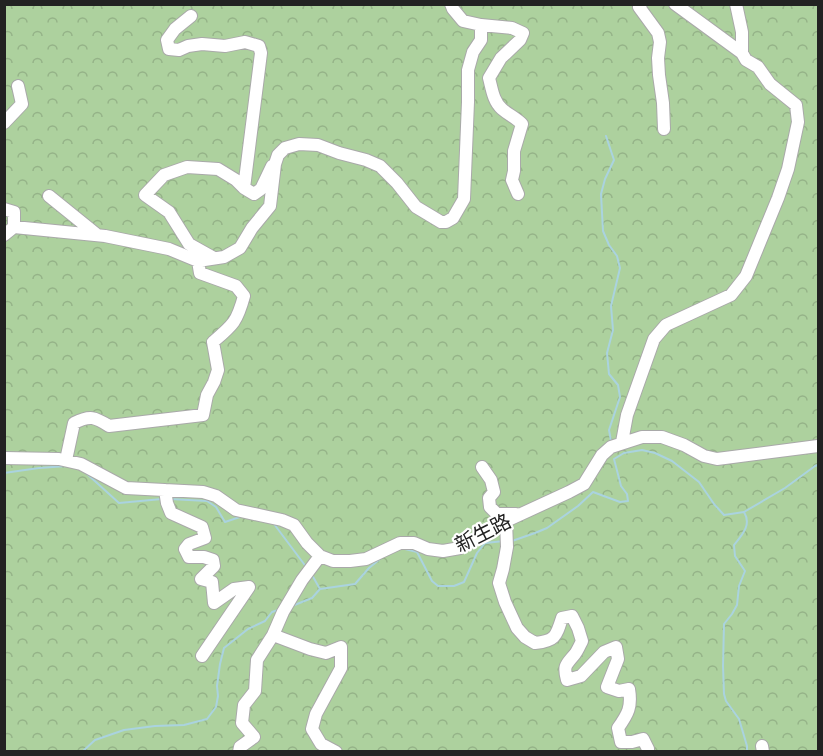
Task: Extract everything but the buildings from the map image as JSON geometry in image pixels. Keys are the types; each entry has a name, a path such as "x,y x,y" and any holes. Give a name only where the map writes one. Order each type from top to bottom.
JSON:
{"street":[{"path":"451,4 463,21 512,28 523,33 520,40 501,58 489,78 495,100 503,110 522,124 514,151 512,180 518,194"},
{"path":"641,4 639,7 658,33 660,42 658,58 664,129"},
{"path":"617,444 654,339 666,326 731,295 746,276 788,169 798,122 796,105 770,84 758,67 675,4"},
{"path":"736,4 742,32 742,53"},
{"path":"191,16 175,29 167,40 169,49 179,50 202,44 225,46 245,42 259,46 260,67 244,188"},
{"path":"214,258 189,244 169,212 145,195 164,175 188,168 218,169 254,195 261,189 278,155 285,148 299,144 318,145 380,166 416,207 441,222 453,218 464,199 468,70 473,52 481,40 481,25"},
{"path":"4,123 22,104 18,86"},
{"path":"4,209 14,212 9,231 97,235 169,249 198,261 214,258 240,248 252,228 270,206 278,155"},
{"path":"49,196 97,235"},
{"path":"66,460 75,423 84,418 97,418 109,426 203,415 207,395 218,370 213,342 233,324 240,310 243,296 236,286 200,273 198,261"},
{"path":"617,444 642,437 662,437 704,456 717,459 819,446"},
{"name":"新生路","path":"312,566 333,561 366,559 400,543 414,543 428,549 443,551 460,548 506,521 584,484 602,455 617,444"},
{"path":"4,458 66,460 81,464 126,488 166,496 202,492 216,496 236,510 268,516 294,525 307,543 312,566 257,660 255,691 244,705 242,723 254,737 240,747 239,752"},
{"path":"483,467 491,480 494,492 489,498 490,507 497,514 520,514"},
{"path":"166,496 171,513 202,527 205,538 189,544 185,549 189,557 204,557 213,560 214,566 201,579 212,582 214,603 234,589 249,587 202,656"},
{"path":"506,521 507,541 504,569 499,583 517,628 535,643 548,642 556,636 562,618 572,616 579,628 582,641 564,670 567,680 581,676 604,652 616,647 618,659 607,687 619,692 628,689 631,702 626,717 618,728 621,742 643,739 648,749 647,752"},
{"path":"273,635 326,653 341,647 341,668 316,714 312,729 321,744 336,752"}],"green space":[{"path":"5,5 818,5 818,751 5,751"}],"waterway":[{"path":"606,136 614,160 601,194 603,231 617,256 620,268 611,306 613,330 607,353 609,374 618,385 620,397 609,430 611,441"},
{"path":"512,541 547,528 593,492 620,502 628,501 627,494 621,486 614,459 624,453 642,450 672,461 699,482 724,515 744,512 818,465"},
{"path":"4,473 67,466"},
{"path":"86,473 119,503 162,499"},
{"path":"170,499 207,501 216,507 225,522 240,517"},
{"path":"744,512 746,526 734,545 735,556 745,571 739,586 737,605 724,624 723,666 724,694 726,701 739,719 747,752"},
{"path":"274,524 307,568"},
{"path":"401,548 417,552 432,581 438,586 454,586 464,582 477,553 485,543 504,541"},
{"path":"312,575 320,589 355,584 380,559"},
{"path":"292,606 312,598 320,589"},
{"path":"82,752 95,740 124,730 184,725 207,719 216,707 217,686 224,648 248,629 265,621 272,612 278,610"}]}
